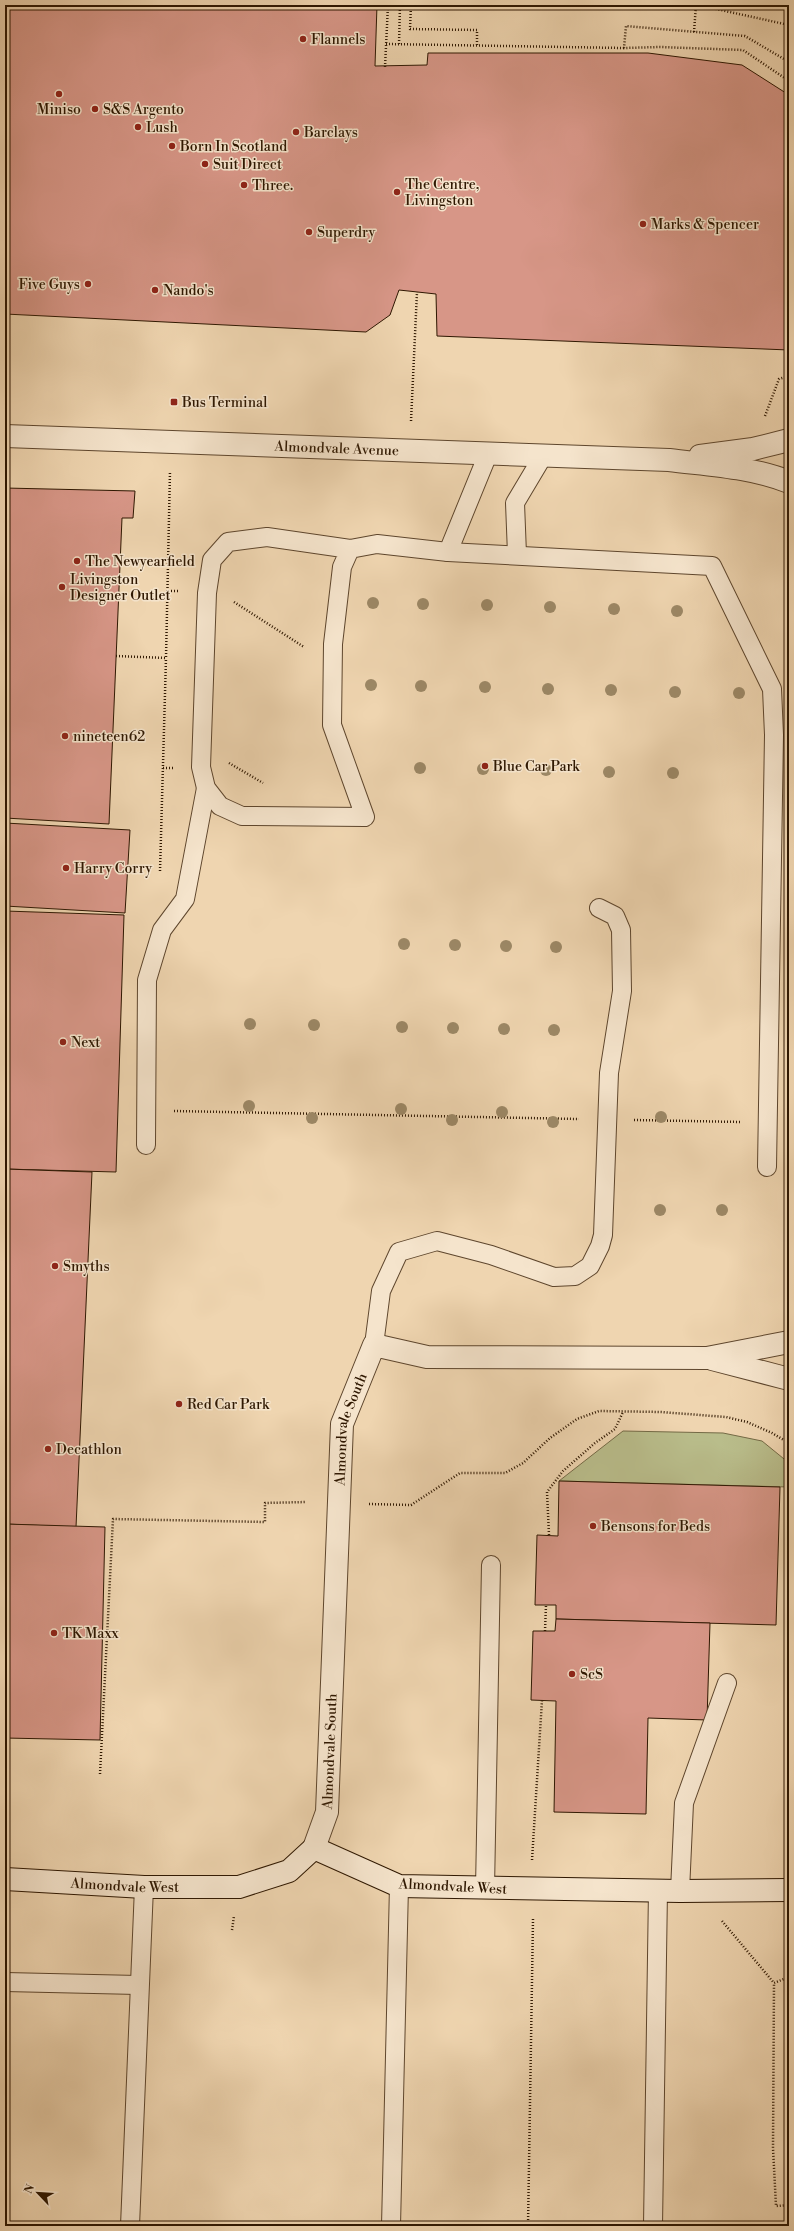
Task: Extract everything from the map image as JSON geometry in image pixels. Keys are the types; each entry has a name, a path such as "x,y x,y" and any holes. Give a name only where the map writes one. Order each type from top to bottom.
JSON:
{"street":[{"name":"Almondvale Avenue","path":"5,436 410,452 669,460 725,467 779,478 789,482"},
{"name":"Almondvale Avenue","path":"669,460 753,449 789,440"},
{"path":"374,1345 427,1357 707,1358 789,1342"},
{"name":"Almondvale South","path":"314,1848 328,1812 342,1424 374,1345"},
{"path":"707,1358 789,1380"},
{"name":"Almondvale West","path":"5,1879 144,1887 239,1887 289,1870 314,1848 399,1886 485,1889 680,1891 789,1890"}],"lane":[{"path":"448,552 488,454"},
{"path":"517,554 515,503 544,456"},
{"path":"146,1145 147,980 162,930 184,902 206,788 201,767 207,593 212,560 228,542 267,536 350,549 377,544 448,552 517,554 712,566 772,689 774,735 767,1167"},
{"path":"206,788 220,806 242,816 365,817 332,724 333,650 342,566 350,549"},
{"path":"374,1345 381,1291 399,1252 437,1241 491,1255 554,1277 575,1276 590,1266 600,1246 603,1236 609,1073 622,991 621,930 615,916 599,908"},
{"path":"485,1889 491,1565"},
{"path":"680,1891 684,1803 727,1683"},
{"path":"392,2226 399,1886"},
{"path":"130,2226 138,1985 144,1887"},
{"path":"653,2226 658,1890"},
{"path":"5,1982 138,1985"}],"path":[{"path":"385,67 388,5"},
{"path":"399,44 400,5"},
{"path":"411,5 410,29 477,30 477,45"},
{"path":"694,32 697,5 789,25"},
{"path":"624,48 626,26 745,36 789,62"},
{"path":"386,44 624,48 660,47 743,50 789,82"},
{"path":"410,452 417,292"},
{"path":"753,449 779,379 789,376"},
{"path":"171,442 160,885 184,902"},
{"path":"168,591 207,593 228,598 307,648 333,650"},
{"path":"116,656 166,658"},
{"path":"146,1100 167,1100 167,1111 767,1122"},
{"path":"366,1504 411,1505 460,1473 505,1474 523,1463 550,1438 577,1419 600,1411 726,1417 747,1422 789,1443"},
{"path":"549,1535 546,1492 563,1471 595,1443 615,1430 623,1412"},
{"path":"100,1774 113,1519 265,1522 265,1503 306,1502"},
{"path":"545,1631 546,1605"},
{"path":"528,2226 534,1889 532,1854 542,1700"},
{"path":"734,1936 774,1983 773,2148 776,2206 789,2205"},
{"path":"774,1983 789,1977"}],"green space":[{"path":"623,1431 723,1433 762,1441 789,1463 789,1487 559,1481"},
{"path":"789,1631 789,1866 785,1866"}],"building":[{"name":"The Centre, Livingston","path":"5,5 377,5 375,66 427,65 428,53 648,53 742,65 789,95 789,350 437,336 436,294 399,290 390,315 366,332 5,314"},
{"path":"769,5 781,5 779,9"},
{"name":"Livingston Designer Outlet","path":"5,488 135,491 133,518 122,518 109,824 5,818"},
{"name":"Harry Corry","path":"5,823 130,830 125,913 5,906"},
{"name":"Next","path":"5,911 124,915 116,1172 5,1169"},
{"path":"5,1169 92,1172 76,1527 5,1524"},
{"path":"559,1481 780,1487 776,1625 556,1619 556,1605 535,1605 537,1535 558,1536"},
{"name":"TK Maxx","path":"5,1524 105,1527 100,1740 5,1738"},
{"path":"556,1619 710,1623 707,1720 648,1718 646,1814 554,1812 556,1701 531,1700 533,1631 555,1631"}],"place":[{"name":"Flannels","path":"303,39"},
{"name":"Miniso","path":"59,94"},
{"name":"S&S Argento","path":"95,109"},
{"name":"Lush","path":"138,127"},
{"name":"Barclays","path":"296,132"},
{"name":"Born In Scotland","path":"172,146"},
{"name":"Suit Direct","path":"205,164"},
{"name":"Three.","path":"244,185"},
{"name":"The Centre, Livingston","path":"397,192"},
{"name":"Marks & Spencer","path":"643,224"},
{"name":"Superdry","path":"309,232"},
{"name":"Five Guys","path":"88,284"},
{"name":"Nando's","path":"155,290"},
{"name":"Bus Terminal","path":"174,402"},
{"name":"The Newyearfield","path":"77,561"},
{"name":"Livingston Designer Outlet","path":"62,587"},
{"name":"nineteen62","path":"65,736"},
{"name":"Blue Car Park","path":"485,766"},
{"name":"Harry Corry","path":"66,868"},
{"name":"Next","path":"63,1042"},
{"name":"Smyths","path":"55,1266"},
{"name":"Red Car Park","path":"179,1404"},
{"name":"Decathlon","path":"48,1449"},
{"name":"Bensons for Beds","path":"593,1526"},
{"name":"TK Maxx","path":"54,1633"},
{"name":"ScS","path":"572,1674"}]}
